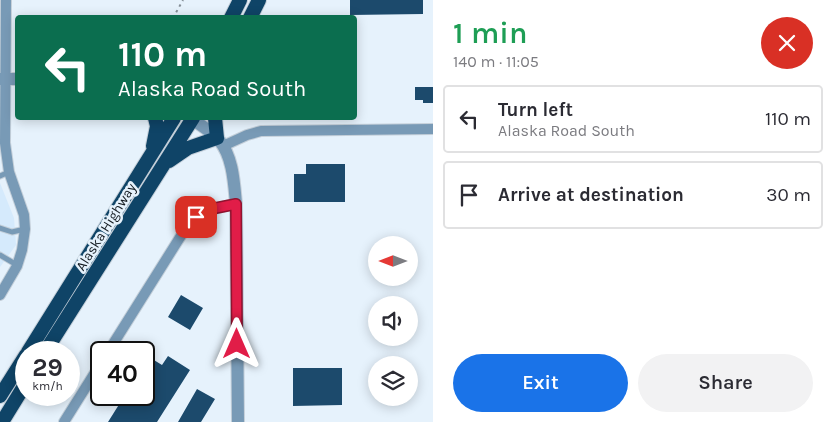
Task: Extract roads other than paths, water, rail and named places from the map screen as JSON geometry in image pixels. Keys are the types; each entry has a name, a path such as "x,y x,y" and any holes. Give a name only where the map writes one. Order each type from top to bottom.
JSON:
{"highway":[{"path":"232,15 240,0"},
{"path":"252,15 259,0"},
{"path":"150,158 157,126 156,120"},
{"name":"Alaska Highway","path":"35,341 173,120"},
{"name":"Alaska Highway","path":"53,341 191,120"},
{"path":"164,164 188,148 220,142 215,120"},
{"name":"Alaska Highway","path":"0,396 15,373"},
{"path":"2,422 15,401"}],"street":[{"path":"0,295 17,266 25,230 24,215 5,174 3,157 8,79 6,0"},
{"path":"194,120 220,142 231,167 236,204 238,422"},
{"path":"220,142 247,134 268,131 433,129"},
{"path":"115,341 189,223 203,213 236,204"},
{"path":"64,422 90,381"}],"lane":[{"path":"0,228 12,232 25,230"},
{"path":"0,254 17,266"}]}
